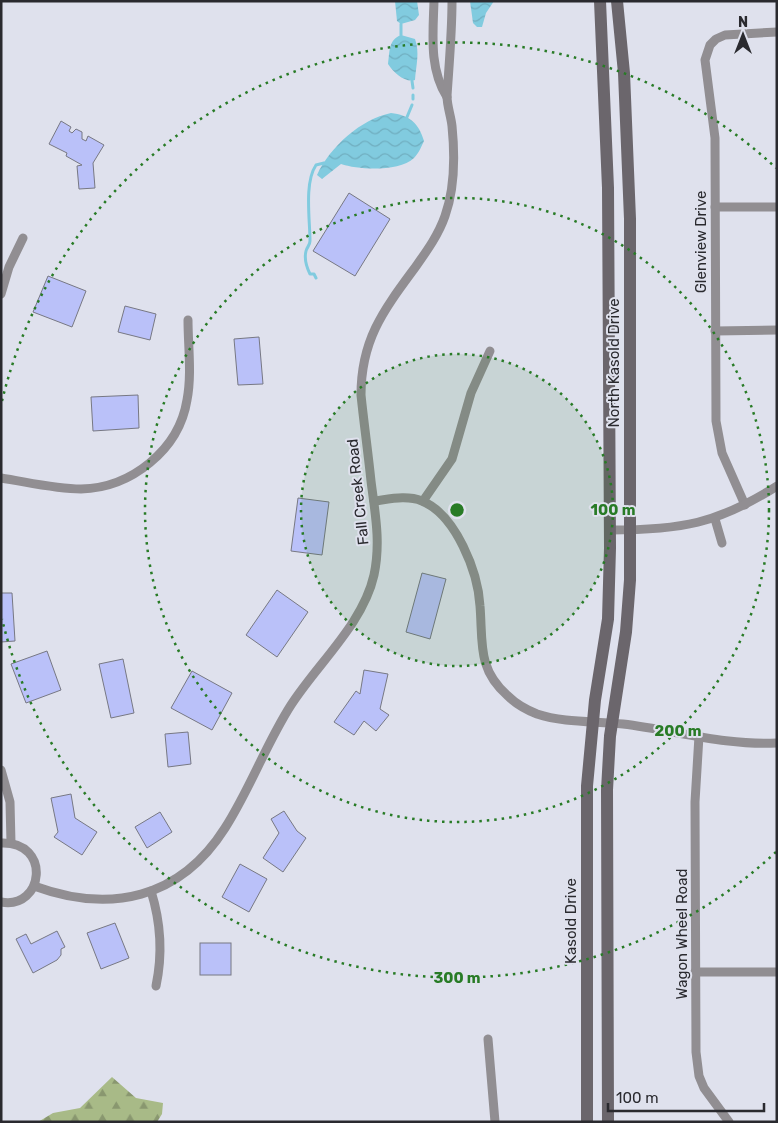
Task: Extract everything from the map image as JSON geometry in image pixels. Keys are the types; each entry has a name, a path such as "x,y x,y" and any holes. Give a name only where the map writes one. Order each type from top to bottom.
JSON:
{"main road":[{"name":"North Kasold Drive","path":"593,721 608,620 610,530 608,188 600,1"},
{"name":"North Kasold Drive","path":"612,723 629,603 631,530 630,219 624,73 617,1"},
{"name":"Kasold Drive","path":"587,1122 587,806 593,721"},
{"path":"608,1122 607,790 612,723"}],"street":[{"name":"Fall Creek Road","path":"434,1 435,65 438,83 447,97"},
{"name":"Fall Creek Road","path":"34,886 71,898 89,900 124,899 151,891 184,874 215,842 292,704 356,616 373,577 379,543 360,395 364,358 378,321 431,246 445,216 453,176 452,127 447,97 450,80 452,1"},
{"name":"Glenview Drive","path":"745,505 728,471 718,438 715,331 715,138 706,72 707,52 716,39 725,34 777,32"},
{"path":"715,208 777,206"},
{"path":"1,294 9,267 23,238"},
{"path":"1,478 65,488 93,488 128,478 155,459 176,431 187,402 189,387 188,320"},
{"path":"715,331 777,330"},
{"path":"423,501 431,486 452,459 471,393 490,351"},
{"path":"610,530 666,529 715,519 745,505 777,486"},
{"path":"374,501 401,498 423,501 434,507 454,530 472,565 480,606 480,642 489,671 497,685 522,707 536,713 741,742 777,743"},
{"path":"715,519 722,543"},
{"name":"Wagon Wheel Road","path":"699,736 695,784 696,1052 699,1076 711,1100 730,1121"},
{"path":"1,770 10,802 11,842"},
{"path":"1,843 11,842 28,851 34,859 37,868 34,886 22,899 14,902 1,902"},
{"path":"151,891 160,925 161,947 156,986"},
{"path":"696,972 777,972"},
{"path":"488,1039 495,1122"}],"green space":[{"path":"112,1077 136,1098 163,1103 162,1114 157,1122 38,1122 53,1113 80,1108"}],"water":[{"path":"395,1 417,1 419,15 415,20 401,24 397,21"},
{"path":"470,1 494,1 486,13 482,27 477,27 473,23"},
{"path":"401,35 415,39 417,54 415,80 407,80 400,76 388,64 392,43"},
{"path":"391,113 408,118 419,129 424,141 414,158 407,163 389,168 358,168 341,164 322,179 317,175 330,154 348,136 369,121"}],"building":[{"path":"61,121 71,127 69,131 72,133 76,129 82,132 82,139 86,141 88,136 104,145 93,163 95,188 79,189 77,166 82,165 66,156 67,153 49,144"},
{"path":"349,193 390,219 355,276 313,251"},
{"path":"48,276 86,291 72,327 33,312"},
{"path":"125,306 156,314 150,340 118,332"},
{"path":"259,337 263,384 238,385 234,339"},
{"path":"138,395 139,428 93,431 91,397"},
{"path":"298,498 329,502 322,555 291,551"},
{"path":"422,573 446,579 430,639 406,632"},
{"path":"277,590 308,612 277,657 246,635"},
{"path":"1,593 12,593 15,641 1,642"},
{"path":"47,651 61,690 26,703 11,664"},
{"path":"123,659 134,713 111,718 99,664"},
{"path":"364,670 388,674 380,709 389,715 376,731 364,721 354,735 334,722 356,691 360,694"},
{"path":"192,671 232,693 212,730 171,708"},
{"path":"188,732 191,764 168,767 165,734"},
{"path":"71,794 75,818 97,832 82,855 54,837 58,832 51,798"},
{"path":"284,811 297,831 306,838 283,872 263,858 279,833 271,819"},
{"path":"160,812 172,832 147,848 135,827"},
{"path":"240,864 267,879 249,912 222,897"},
{"path":"115,923 129,958 101,969 87,933"},
{"path":"57,931 65,947 61,949 61,955 57,960 33,973 16,939 26,934 31,944"},
{"path":"200,943 231,943 231,975 200,975"}],"waterway":[{"path":"401,24 401,35"},
{"path":"412,81 413,88"},
{"path":"407,117 412,105"},
{"path":"316,278 314,274 310,274 305,254 310,244 309,191 312,173 316,165 324,163"}]}
